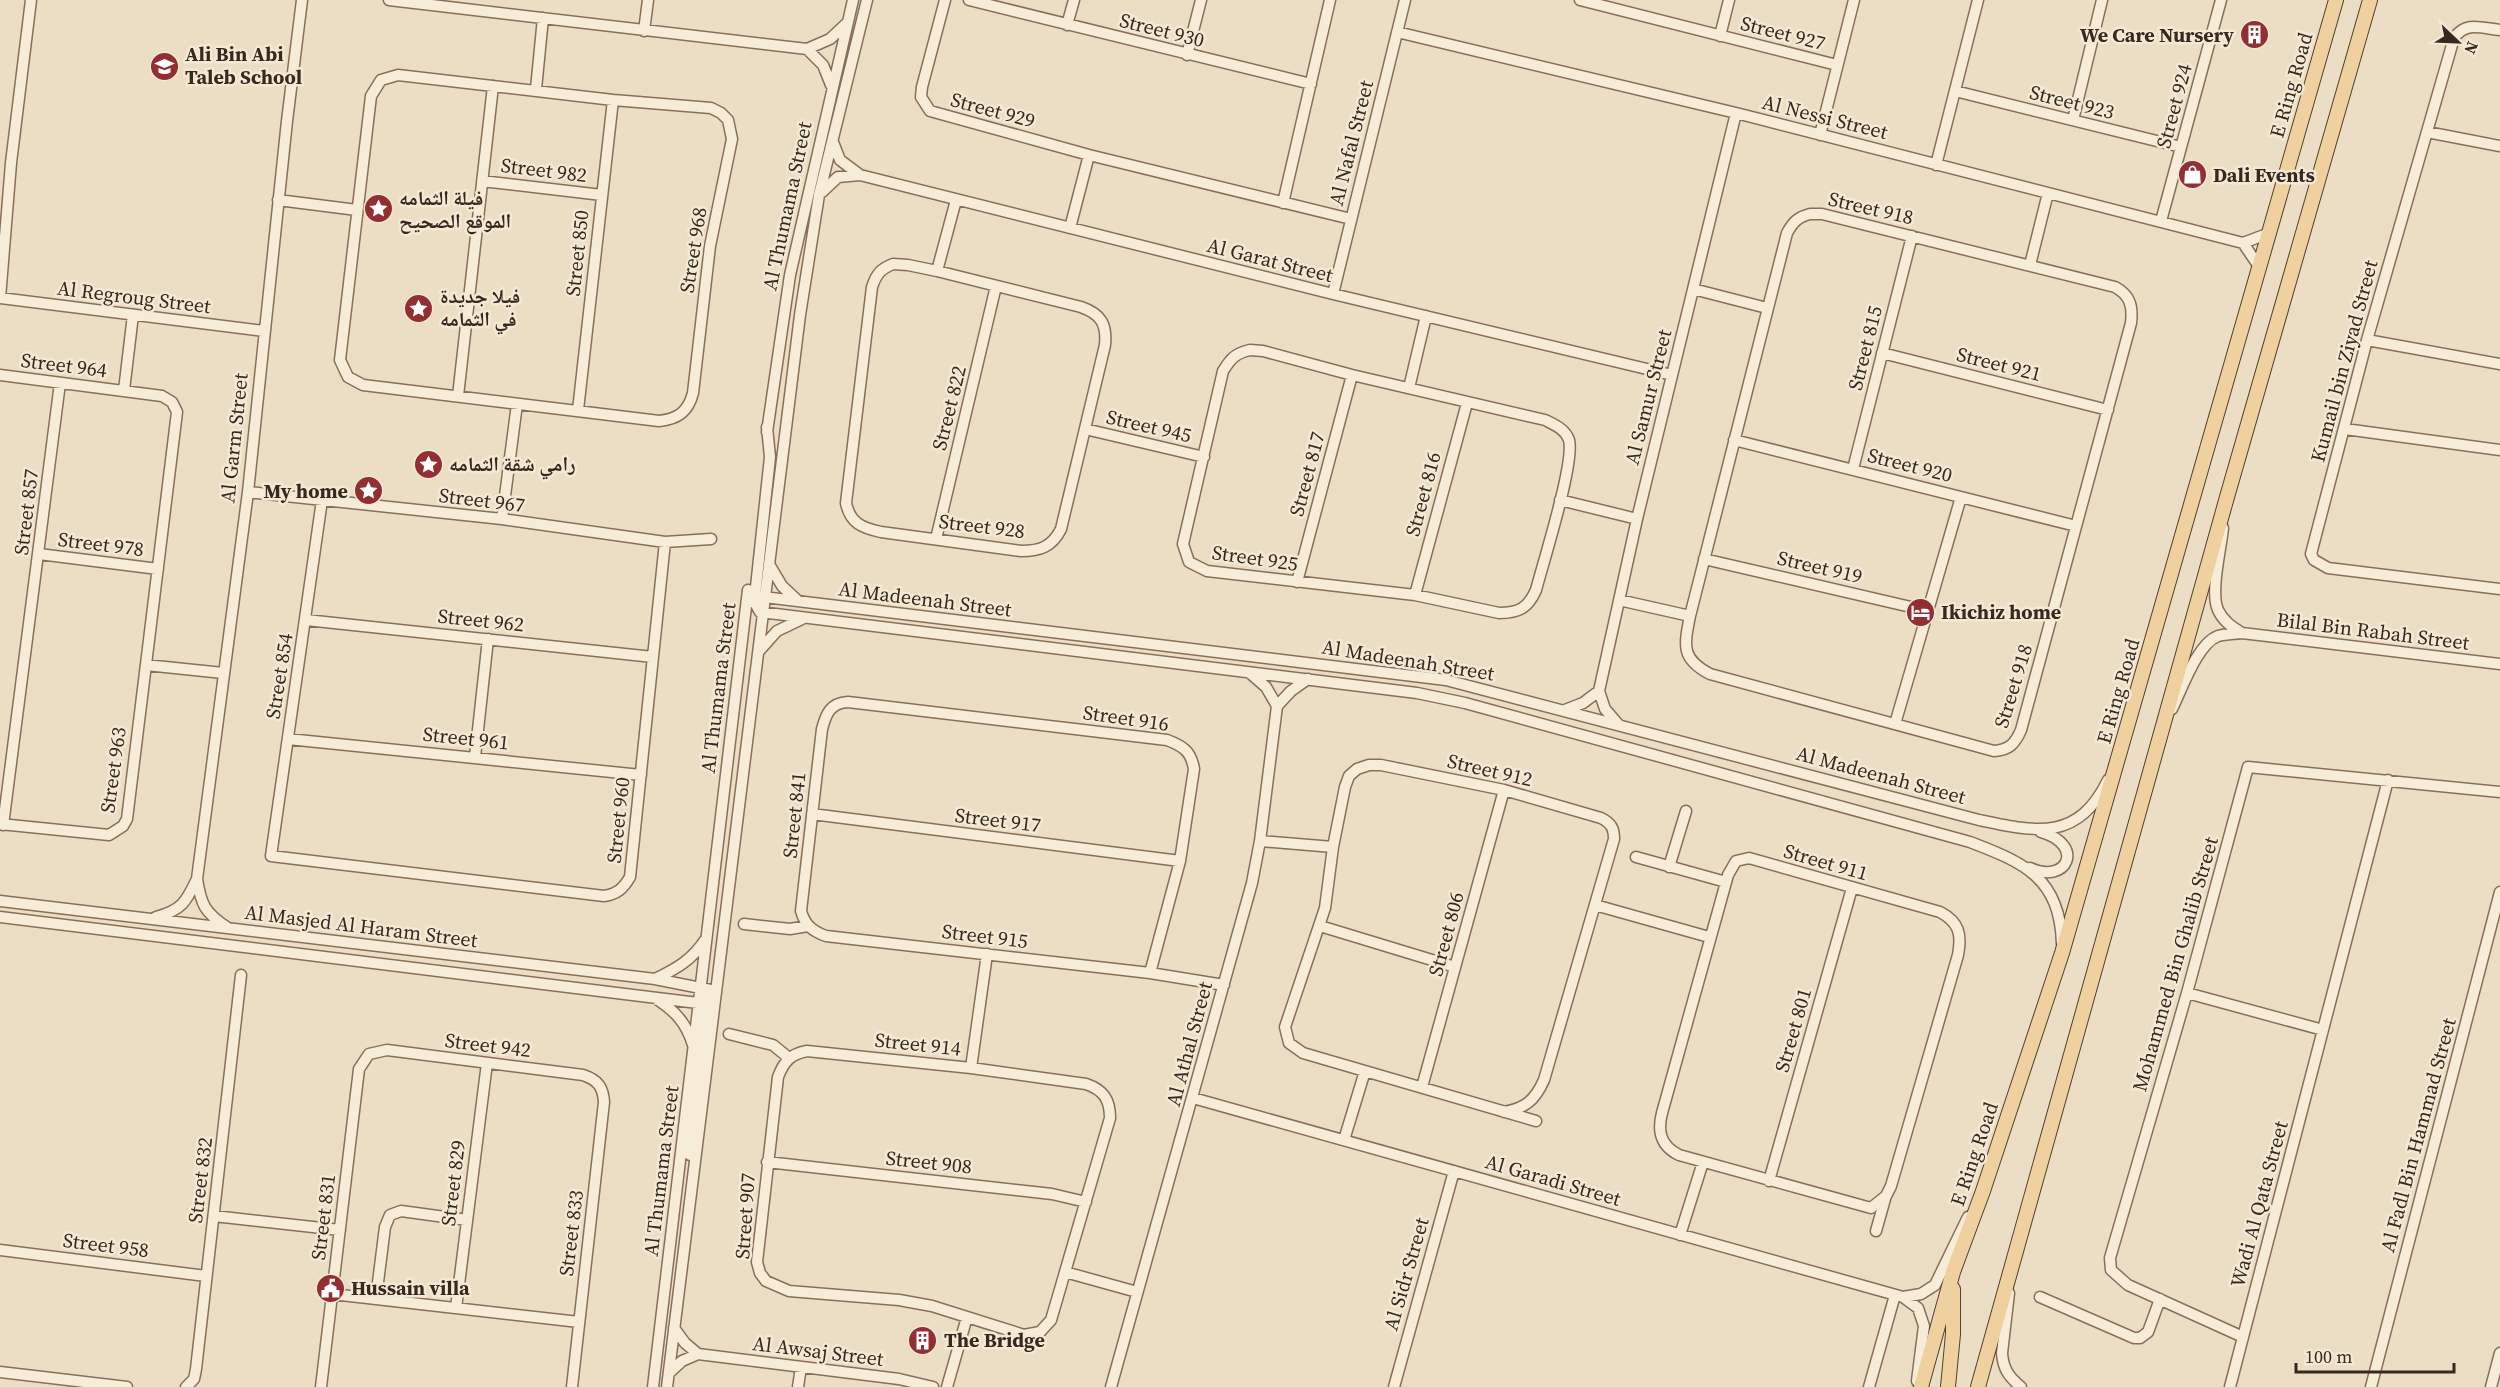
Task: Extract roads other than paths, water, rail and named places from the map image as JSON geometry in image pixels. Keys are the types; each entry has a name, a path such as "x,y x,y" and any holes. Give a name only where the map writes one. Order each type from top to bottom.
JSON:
{"main road":[{"name":"E Ring Road","path":"1918,1387 1953,1272 1983,1191 2062,953 2336,0"},
{"path":"1978,1387 2227,497 2370,0"},
{"path":"1948,1387 1953,1334 1953,1272"}],"street":[{"path":"0,298 5,163 31,0"},
{"name":"Al Garm Street","path":"228,928 206,911 200,901 197,879 248,492 278,200 302,0"},
{"path":"390,0 807,49 830,39 848,21"},
{"path":"644,31 648,0"},
{"name":"Al Thumama Street","path":"700,987 756,596 767,427 790,275 831,86 853,0"},
{"name":"Al Thumama Street","path":"653,1387 694,1047 706,1004 716,990 764,613 756,596 769,564 800,315 819,195 867,0"},
{"name":"Street 929","path":"945,0 921,97 925,105 938,114 1089,155 1351,219"},
{"name":"Street 930","path":"969,0 1311,84"},
{"path":"1067,25 1074,0"},
{"path":"1187,55 1201,0"},
{"path":"1283,203 1330,0"},
{"name":"Al Nafal Street","path":"1333,294 1404,0"},
{"name":"Street 927","path":"1580,0 1602,3 1720,36 1837,65"},
{"path":"1720,36 1729,0"},
{"name":"Street 927","path":"1820,135 1854,0"},
{"path":"1936,165 1978,0"},
{"path":"2073,120 2102,0"},
{"name":"Street 924","path":"2161,221 2222,0"},
{"path":"536,89 543,18"},
{"name":"Kumail bin Ziyad Street","path":"2500,30 2468,27 2460,30 2454,38 2367,340 2311,554 2314,560 2328,568 2500,589"},
{"name":"Al Nessi Street","path":"1397,32 1736,113 2243,243"},
{"path":"807,49 822,65 831,86"},
{"name":"Street 968","path":"398,75 536,89 614,100 711,108 728,120 732,139 710,246 690,404 682,414 671,420 659,421 363,385 348,377 342,369 340,360 371,96 381,80 398,75"},
{"path":"458,396 493,86"},
{"name":"Street 923","path":"1955,91 2181,147"},
{"name":"Street 850","path":"578,410 614,100"},
{"name":"Al Samur Street","path":"1599,691 1637,519 1736,113"},
{"path":"2427,132 2500,146"},
{"name":"Al Garat Street","path":"832,141 840,160 860,175"},
{"path":"1070,228 1089,155"},
{"name":"Al Garat Street","path":"819,195 828,183 838,177 860,175 1333,294 1672,375"},
{"name":"Street 982","path":"482,181 602,195"},
{"path":"2030,265 2048,193"},
{"path":"278,200 357,210"},
{"path":"937,271 956,200"},
{"name":"Street 918","path":"1810,213 1822,214 1912,236 2115,287 2128,297 2131,304 2131,323 2020,730 2012,746 2004,751 1994,751 1705,671 1692,662 1686,652 1685,642 1690,616 1704,559 1767,308 1787,233 1792,223 1810,213"},
{"path":"2258,266 2243,243 2267,234"},
{"name":"Street 815","path":"1852,469 1912,236"},
{"name":"Street 928","path":"893,264 937,271 1081,307 1093,311 1102,319 1106,332 1105,345 1061,529 1056,539 1047,547 1035,551 1021,551 865,529 848,514 846,503 872,287 876,276 883,268 893,264"},
{"name":"Street 822","path":"936,539 996,286"},
{"path":"1693,289 1767,308"},
{"name":"Al Regroug Street","path":"0,298 264,331"},
{"name":"Street 964","path":"124,390 133,315"},
{"path":"1409,388 1426,316"},
{"path":"2367,340 2500,364"},
{"name":"Street 925","path":"1250,350 1263,351 1409,388 1545,420 1565,432 1570,453 1560,500 1536,590 1532,600 1524,609 1512,613 1499,613 1414,595 1207,571 1189,562 1183,544 1223,371 1230,359 1237,353 1250,350"},
{"name":"Street 921","path":"1882,353 2108,410"},
{"name":"Street 964","path":"0,375 124,390 162,396 172,402"},
{"name":"Street 817","path":"1297,582 1352,375"},
{"name":"Street 857","path":"2,824 60,383"},
{"name":"Street 963","path":"2,824 109,835 123,826 127,819 177,412 172,402"},
{"name":"Street 816","path":"1414,595 1467,403"},
{"path":"502,519 517,404"},
{"name":"Street 945","path":"1085,429 1204,457"},
{"path":"2345,429 2500,450"},
{"name":"Street 920","path":"1734,440 2076,526"},
{"name":"Street 967","path":"248,492 502,519 665,542 711,539"},
{"path":"1896,724 1961,497"},
{"path":"2227,497 2215,598 2222,617 2242,633"},
{"name":"Street 854","path":"271,856 322,500"},
{"path":"1560,500 1637,519"},
{"name":"Street 960","path":"271,856 604,896 615,894 623,888 630,877 665,542"},
{"name":"Street 978","path":"39,554 158,569"},
{"name":"Street 919","path":"1704,559 1928,611"},
{"path":"769,564 782,586 801,603"},
{"name":"Al Madeenah Street","path":"756,596 1420,676 1469,684 1979,820 2038,831 2066,824 2088,809 2105,786 2120,756"},
{"path":"1619,600 1690,616"},
{"name":"Al Madeenah Street","path":"764,613 1308,679 1417,693 1465,703 1970,842 2025,865 2055,901 2061,927 2062,953"},
{"path":"759,653 777,631 802,618"},
{"name":"Street 962","path":"306,620 653,657"},
{"name":"Bilal Bin Rabah Street","path":"2161,732 2203,648 2219,636 2242,633 2500,664"},
{"path":"475,757 488,639"},
{"path":"146,665 223,673"},
{"path":"1249,673 1266,687 1277,706 1308,679"},
{"path":"1565,710 1583,703 1599,691 1605,709 1618,724"},
{"name":"Street 916","path":"830,708 839,703 848,702 1167,740 1187,749 1192,757 1194,769 1180,861 1150,973"},
{"name":"Al Athal Street","path":"1111,1387 1252,883 1260,841 1277,706"},
{"name":"Street 841","path":"808,926 801,911 822,729 830,708"},
{"name":"Street 961","path":"288,739 641,775"},
{"name":"Street 912","path":"1504,1112 1524,1107 1533,1100 1545,1080 1614,839 1614,830 1608,822 1504,790 1381,765 1369,765 1357,769 1349,776 1345,787 1320,926 1285,1027 1286,1035 1294,1048 1303,1053 1504,1112 1536,1121"},
{"name":"Mohammed Bin Ghalib Street","path":"2243,1337 2118,1278 2111,1270 2110,1257 2187,993 2248,767 2500,792"},
{"name":"Wadi Al Qata Street","path":"2230,1387 2388,780"},
{"name":"Street 806","path":"1422,1088 1504,790"},
{"path":"1669,867 1686,811"},
{"name":"Street 917","path":"812,814 1180,861"},
{"path":"2025,865 2039,872 2053,873 2059,870 2067,858 2065,845 2061,840 2038,831"},
{"path":"1260,841 1333,847"},
{"path":"1636,858 1726,882"},
{"name":"Street 911","path":"1876,1231 1887,1196 1961,940 1958,927 1950,917 1940,912 1749,858 1737,861 1731,867 1709,937 1659,1132 1665,1145 1679,1155 1769,1181 1862,1207 1871,1208 1887,1196"},
{"name":"Al Garm Street","path":"150,919 178,909 187,899 197,879"},
{"name":"Street 801","path":"1769,1181 1852,888"},
{"name":"Al Fadl Bin Hammad Street","path":"2371,1387 2500,892"},
{"name":"Al Masjed Al Haram Street","path":"0,901 655,979 716,990"},
{"path":"1595,905 1709,937"},
{"name":"Al Masjed Al Haram Street","path":"0,917 706,1004"},
{"name":"Street 915","path":"744,924 790,929 808,926 826,936 1150,973 1224,985"},
{"path":"1320,926 1455,967"},
{"path":"655,979 687,962 706,937"},
{"path":"971,1068 987,954"},
{"name":"Street 832","path":"187,1387 194,1379 196,1369 241,975"},
{"path":"700,987 705,993 706,1004"},
{"path":"2187,993 2323,1030"},
{"path":"652,996 673,1010 686,1028 694,1047"},
{"name":"Al Thumama Street","path":"667,1387 694,1168 706,1004"},
{"path":"729,1034 773,1045 789,1058"},
{"name":"Street 942","path":"369,1054 387,1050 584,1075 600,1084"},
{"name":"Street 914","path":"789,1058 807,1051 971,1068 1086,1084 1098,1088 1106,1096"},
{"name":"Street 831","path":"321,1387 359,1069 369,1054"},
{"name":"Street 907","path":"789,1058 778,1077 767,1162 757,1262 760,1273 766,1281 789,1291 899,1300 932,1306 1024,1335 1040,1332 1051,1320 1110,1118 1110,1106 1106,1096"},
{"name":"Street 829","path":"456,1308 486,1063"},
{"path":"1344,1140 1365,1071"},
{"name":"Street 833","path":"572,1387 604,1102 600,1084"},
{"name":"Al Garadi Street","path":"1193,1098 1899,1296"},
{"name":"Street 908","path":"767,1162 1052,1194 1086,1202"},
{"path":"1680,1234 1703,1162"},
{"name":"Al Sidr Street","path":"1394,1387 1454,1171"},
{"path":"1899,1296 1921,1294 1935,1285 1955,1241 1983,1191"},
{"path":"376,1298 385,1227 390,1215 401,1211 467,1220"},
{"path":"214,1216 340,1230"},
{"name":"Street 958","path":"0,1250 206,1276"},
{"path":"2014,1257 2002,1353 2005,1370 2021,1387"},
{"path":"1065,1272 1137,1292"},
{"path":"332,1294 579,1322"},
{"path":"1869,1387 1899,1296"},
{"path":"1899,1296 1918,1308 1924,1326 1918,1387"},
{"path":"2040,1297 2134,1338 2140,1338 2148,1332 2160,1299"},
{"path":"946,1387 967,1317"},
{"path":"669,1373 682,1361 698,1354 685,1343 674,1328"},
{"path":"2491,1387 2500,1353"},
{"name":"Al Awsaj Street","path":"698,1354 899,1379 933,1387"},
{"path":"798,1387 801,1366"},
{"path":"0,1372 36,1382 127,1387"}],"place":[{"name":"We Care Nursery","path":"2255,35"},
{"name":"Ali Bin Abi Taleb School","path":"164,66"},
{"name":"Dali Events","path":"2192,175"},
{"name":"فيلة الثمامه الموقع الصحيح","path":"378,209"},
{"name":"فيلا جديدة في الثمامه","path":"419,308"},
{"name":"رامي شقة الثمامه","path":"428,464"},
{"name":"My home","path":"369,491"},
{"name":"Ikichiz home","path":"1920,612"},
{"name":"Hussain villa","path":"330,1288"},
{"name":"The Bridge","path":"923,1340"}]}
